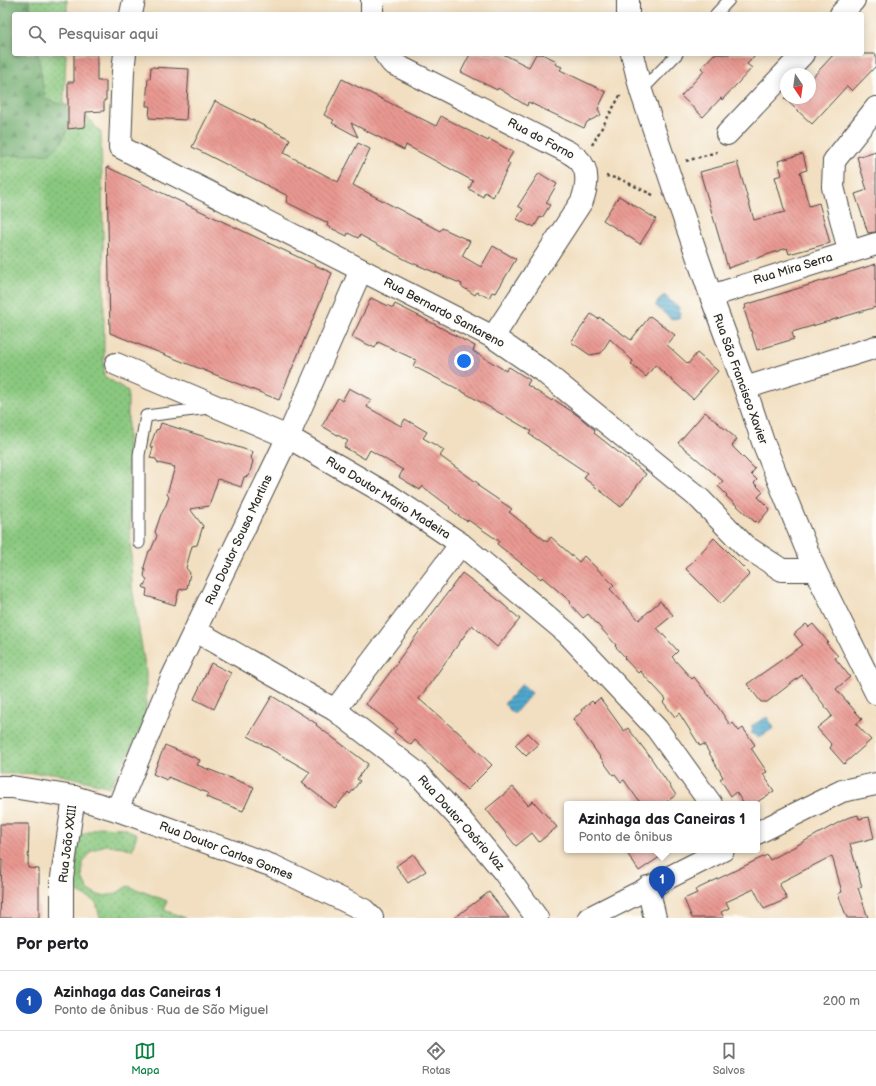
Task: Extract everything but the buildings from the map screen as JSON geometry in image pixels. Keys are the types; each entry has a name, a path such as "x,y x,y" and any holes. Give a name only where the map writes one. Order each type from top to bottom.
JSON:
{"street":[{"path":"131,12 134,0"},
{"path":"372,0 372,12"},
{"path":"628,0 628,12"},
{"path":"843,12 854,0"},
{"name":"Rua Bernardo Santareno","path":"125,56 120,147 131,154 492,337 544,372 700,498 745,546 782,570 815,570"},
{"name":"Rua do Forno","path":"387,56 392,63 568,152 579,159 584,168"},
{"path":"727,134 801,56"},
{"name":"Rua São Francisco Xavier","path":"634,61 641,91 666,166 763,442 815,570 876,693"},
{"path":"849,251 833,187 834,161 876,108"},
{"path":"492,337 582,201 587,188 584,168"},
{"name":"Rua Mira Serra","path":"711,296 849,251 876,244"},
{"name":"Rua Doutor Sousa Martins","path":"116,810 171,680 288,438 361,270"},
{"path":"745,388 876,347"},
{"name":"Rua Doutor Mário Madeira","path":"116,364 288,438 390,496 461,544 572,639 657,729 709,801"},
{"path":"335,710 461,544"},
{"name":"Rua Doutor Osório Vaz","path":"196,630 335,710 416,772 461,820 504,872 537,918"},
{"path":"760,831 842,790 876,784"},
{"name":"Rua João XXIII","path":"0,787 12,787 74,797 62,877 62,918"},
{"name":"Rua Doutor Carlos Gomes","path":"74,797 116,810 273,866 364,910 372,918"},
{"path":"589,918 717,853"},
{"path":"648,887 655,918"}],"lane":[{"path":"718,12 729,0"},
{"path":"641,91 675,56"},
{"path":"139,543 139,455 146,416 217,407"}],"path":[{"path":"634,61 584,168 620,179 682,209"},
{"path":"666,166 717,152 727,134"}],"green space":[{"path":"0,0 67,0 67,12 12,12 12,56 66,56 64,104 83,112 101,133 104,277 104,376 128,391 128,452 132,587 146,672 146,721 110,787 53,773 0,774"},
{"path":"0,0 29,0 31,12 12,12 12,56 38,56 45,99 78,110 61,142 50,154 0,156"},
{"path":"100,827 124,828 137,834 132,850 124,847 105,845 91,851 83,863 82,877 88,890 101,896 115,894 128,886 167,901 164,910 185,918 162,918 163,915 161,918 124,918 122,915 117,918 100,918 96,902 74,890 77,845 81,835"}],"water":[{"path":"664,295 680,309 679,310 681,313 679,318 671,319 655,305"},
{"path":"522,684 532,693 514,714 504,704"},
{"path":"767,717 774,728 758,738 756,735 752,734 751,732 753,730 751,726"}],"place":[{"name":"Azinhaga das Caneiras 1","path":"662,899"}]}
